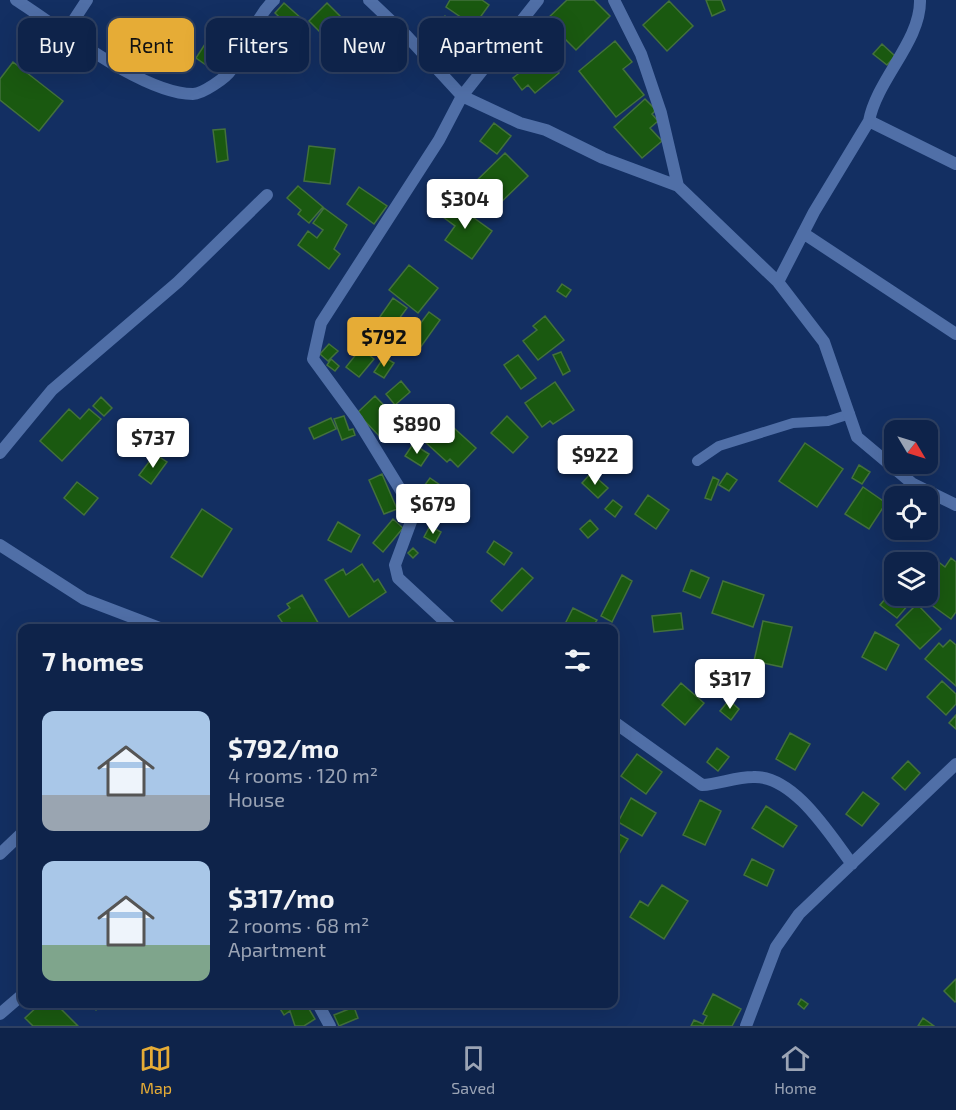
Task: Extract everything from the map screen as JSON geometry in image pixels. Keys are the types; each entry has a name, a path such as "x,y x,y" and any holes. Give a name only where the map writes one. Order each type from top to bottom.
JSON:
{"street":[{"path":"16,0 44,18"},
{"path":"75,18 87,0"},
{"path":"96,51 144,82 171,92 196,94 231,71 261,12 273,0"},
{"path":"369,0 406,35 462,96 520,123 546,130 603,158 678,186 778,282 824,342 857,437 913,484 956,505"},
{"path":"448,624 398,578 395,565 412,519 411,507 357,419 313,359 321,323 439,140 462,96 538,0"},
{"path":"614,0 640,54 661,113 678,186"},
{"path":"778,282 803,234 869,121 872,103 921,17 920,0"},
{"path":"869,121 956,164"},
{"path":"0,453 52,390 178,282 267,195"},
{"path":"803,234 956,334"},
{"path":"0,545 84,599 150,624"},
{"path":"618,725 702,785 754,776 778,783 810,808 852,864"},
{"path":"746,1026 776,947 799,914 956,764"},
{"path":"0,854 18,837"},
{"path":"0,1014 18,998"},
{"path":"320,1008 330,1026"}],"lane":[{"path":"697,461 719,446 772,429 793,423 828,421 850,414"}],"building":[{"path":"450,0 482,0 489,5 480,18 462,18 446,7"},
{"path":"567,0 594,0 610,16 576,50 564,38 564,18 548,18"},
{"path":"706,0 721,0 725,10 712,16"},
{"path":"669,1 693,26 667,51 643,25"},
{"path":"284,3 301,18 280,18 275,13"},
{"path":"327,3 342,18 321,18 321,33 309,21"},
{"path":"615,41 632,62 623,69 644,95 616,117 579,71"},
{"path":"206,43 206,65 196,58"},
{"path":"882,44 895,56 887,65 873,54"},
{"path":"13,62 18,66 18,72 26,72 63,101 39,131 0,100 0,79"},
{"path":"516,72 559,73 535,93 528,85 522,90 513,78 518,74"},
{"path":"645,99 656,110 652,114 658,121 650,128 662,141 642,158 614,127"},
{"path":"494,123 511,136 497,154 480,141"},
{"path":"225,129 228,160 217,162 213,130"},
{"path":"309,146 335,149 330,184 304,181"},
{"path":"505,153 528,176 492,211 469,188"},
{"path":"298,186 323,207 309,223 298,214 301,210 287,198"},
{"path":"359,187 387,206 374,224 347,204"},
{"path":"449,200 492,231 472,259 445,240 455,226 439,214"},
{"path":"324,208 347,225 334,249 340,254 329,269 298,245 308,231 317,238 323,230 313,223"},
{"path":"409,265 438,288 418,313 389,290"},
{"path":"562,284 571,290 566,297 557,291"},
{"path":"393,298 407,308 391,330 377,321"},
{"path":"429,312 440,320 415,355 401,345 404,341 395,334 405,319 417,328"},
{"path":"545,316 564,340 538,360 523,341 537,330 533,326"},
{"path":"329,344 338,351 328,361 320,354"},
{"path":"361,348 374,359 359,377 346,367"},
{"path":"561,352 570,371 563,375 553,355"},
{"path":"518,355 536,378 521,389 504,365"},
{"path":"384,357 394,363 384,378 374,372"},
{"path":"331,359 339,366 335,371 327,365"},
{"path":"401,381 410,392 395,405 386,394"},
{"path":"555,382 574,410 553,424 550,421 542,427 525,403"},
{"path":"375,396 403,425 385,442 357,413"},
{"path":"101,397 112,408 104,416 93,406"},
{"path":"421,408 429,430 418,434 409,413"},
{"path":"69,409 80,419 89,409 101,419 62,461 40,441"},
{"path":"344,416 349,430 353,429 355,435 342,440 334,419"},
{"path":"507,416 528,437 513,453 491,433"},
{"path":"331,418 336,429 314,439 309,428"},
{"path":"444,419 476,448 458,467 450,459 447,462 424,441"},
{"path":"805,443 843,469 817,507 779,481"},
{"path":"413,444 429,454 421,466 405,456"},
{"path":"155,454 167,462 151,484 139,475"},
{"path":"859,465 870,472 862,484 852,478"},
{"path":"591,473 608,488 598,498 582,483"},
{"path":"727,473 737,480 729,491 719,485"},
{"path":"382,474 397,509 384,514 369,480"},
{"path":"713,477 719,480 711,500 705,498"},
{"path":"430,478 440,485 433,493 424,486"},
{"path":"77,482 98,498 84,515 64,498"},
{"path":"863,487 884,502 884,506 869,529 845,514"},
{"path":"648,495 669,510 656,529 635,514"},
{"path":"431,497 443,518 433,524 421,502"},
{"path":"613,500 622,507 615,517 605,509"},
{"path":"202,509 232,529 202,577 171,557"},
{"path":"393,519 403,528 383,552 373,543"},
{"path":"590,520 598,529 588,538 580,529"},
{"path":"338,522 360,535 351,552 328,540"},
{"path":"430,526 441,532 435,543 424,537"},
{"path":"494,541 512,553 504,565 487,552"},
{"path":"413,548 418,553 413,558 408,553"},
{"path":"951,558 956,562 956,612 951,619 933,606 938,606 938,562 945,567"},
{"path":"362,564 374,582 378,579 386,592 349,617 325,580 343,569 346,575"},
{"path":"522,568 533,578 502,611 491,601"},
{"path":"691,570 709,578 700,598 683,591"},
{"path":"622,575 632,581 612,622 601,616"},
{"path":"723,581 764,595 753,627 712,613"},
{"path":"302,595 319,624 283,624 278,616 290,608 287,604"},
{"path":"884,600 884,606 907,606 897,618 880,605"},
{"path":"915,606 919,606 941,629 920,649 896,625"},
{"path":"573,608 597,620 594,624 565,624"},
{"path":"681,613 683,629 654,632 652,616"},
{"path":"763,621 792,627 782,667 754,661"},
{"path":"875,632 899,645 886,670 862,657"},
{"path":"950,640 956,645 956,686 925,659 939,643 943,647"},
{"path":"739,673 741,686 711,692 708,679"},
{"path":"942,681 956,694 956,704 946,715 927,697"},
{"path":"681,683 704,703 685,725 662,705"},
{"path":"729,700 739,709 731,720 720,711"},
{"path":"956,715 956,729 949,723"},
{"path":"790,733 810,744 795,770 776,759"},
{"path":"717,748 729,757 718,771 707,762"},
{"path":"637,754 662,772 646,794 621,776"},
{"path":"908,761 920,773 905,790 892,778"},
{"path":"863,792 879,804 862,826 846,814"},
{"path":"631,798 656,813 642,836 618,822"},
{"path":"700,800 721,811 705,845 683,835"},
{"path":"766,806 797,826 783,847 752,828"},
{"path":"618,834 628,839 618,856"},
{"path":"752,859 774,870 767,886 744,875"},
{"path":"662,885 688,901 664,939 630,917 640,901 648,906"},
{"path":"956,979 956,1001 955,1002 944,991"},
{"path":"713,994 741,1009 732,1026 691,1026 694,1020 703,1024 707,1016 703,1014"},
{"path":"801,999 808,1004 804,1009 798,1004"},
{"path":"36,1008 60,1008 78,1026 33,1026 25,1018"},
{"path":"280,1008 308,1008 315,1019 304,1026 295,1026 290,1011 284,1015"},
{"path":"354,1008 358,1018 339,1026 334,1015"},
{"path":"923,1018 934,1026 918,1026"}]}
